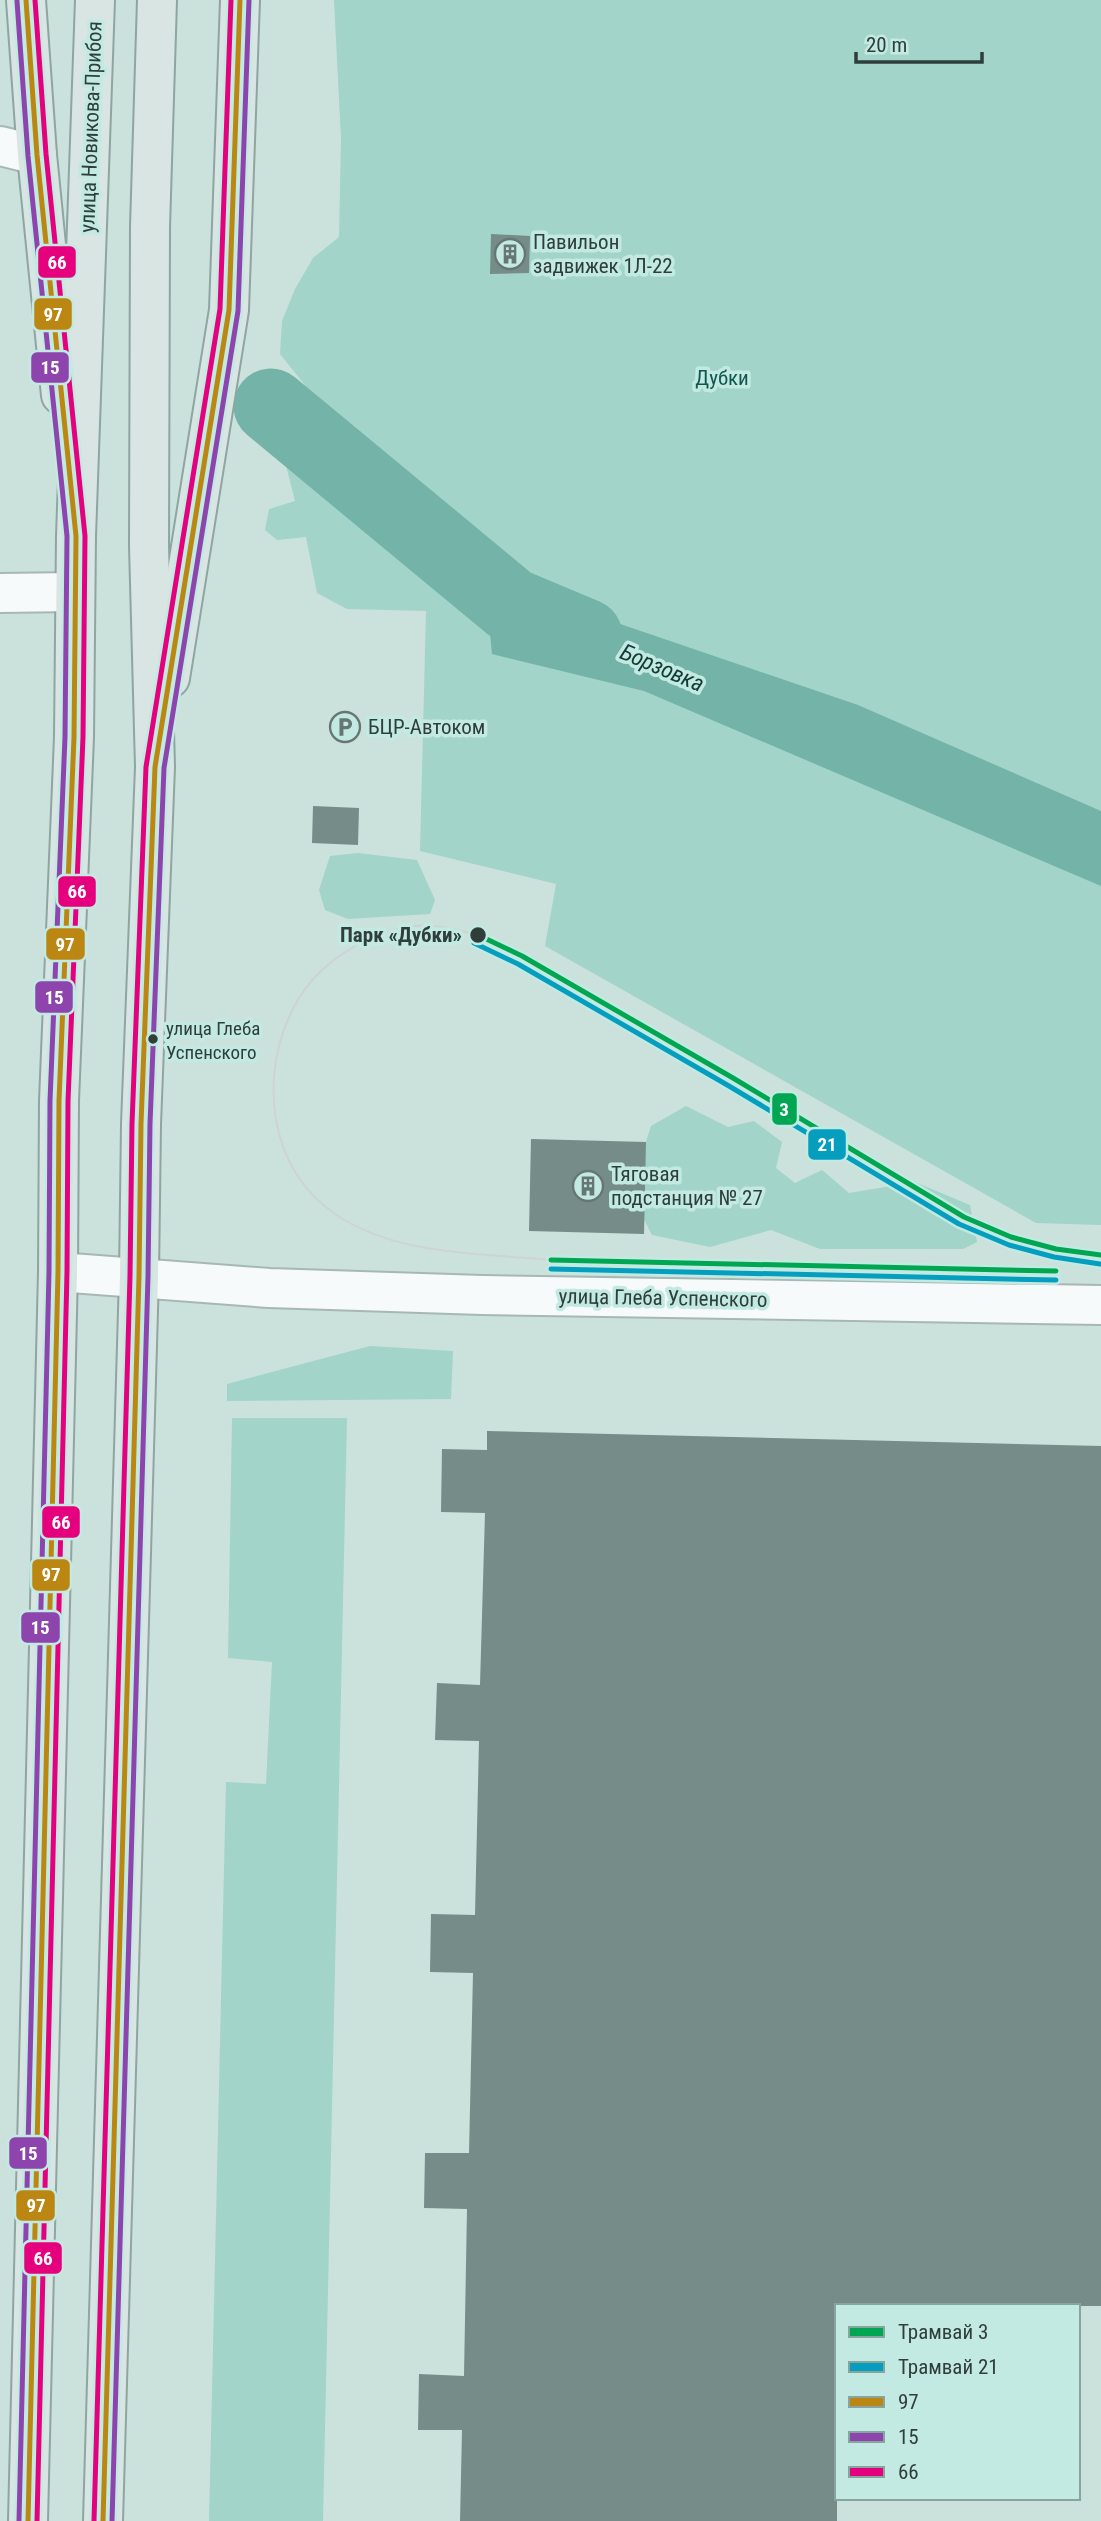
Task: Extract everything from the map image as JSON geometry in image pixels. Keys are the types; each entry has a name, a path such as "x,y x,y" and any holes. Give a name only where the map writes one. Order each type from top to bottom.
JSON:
{"main road":[{"path":"26,0 37,155 76,536"},
{"name":"улица Новикова-Прибоя","path":"27,2521 58,1272 59,1101 74,737 76,536 95,0"},
{"path":"103,2521 139,1276 141,1124 155,767 149,518 150,227 157,0"},
{"path":"155,767 229,310 240,0"}],"street":[{"path":"0,146 37,155"},
{"path":"0,593 75,592"},
{"name":"улица Глеба Успенского","path":"58,1272 139,1276 269,1288 468,1295 1101,1305"}],"green space":[{"name":"Дубки","path":"334,0 1101,0 1101,1225 1036,1223 545,946 556,884 420,851 426,611 347,609 317,593 306,537 277,540 265,530 269,509 295,501 278,434 281,419 301,413 312,394 280,354 282,321 295,289 313,258 339,237 341,139"},
{"path":"358,853 417,860 435,900 430,914 348,919 325,910 319,890 330,856"},
{"path":"686,1106 728,1127 754,1121 782,1142 776,1168 795,1183 822,1170 849,1193 915,1182 970,1205 977,1242 963,1249 820,1249 771,1230 710,1247 652,1235 630,1192 651,1126"},
{"path":"370,1346 453,1351 451,1399 227,1401 227,1384"},
{"path":"232,1418 347,1418 323,2521 209,2521 226,1782 266,1784 272,1662 228,1658"}],"water":[{"path":"500,583 858,705 1101,811 1101,886 644,691 492,654 487,602"}],"building":[{"name":"Павильон задвижек 1Л-22","path":"491,234 530,236 529,273 490,274"},
{"path":"313,806 359,808 358,845 312,843"},
{"name":"Тяговая подстанция № 27","path":"531,1139 646,1142 644,1234 529,1231"},
{"path":"487,1431 1101,1446 1101,2306 835,2304 837,2521 460,2521 462,2430 418,2430 419,2374 464,2376 467,2209 424,2208 425,2153 469,2153 473,1973 430,1972 431,1914 475,1915 479,1741 435,1740 437,1683 480,1685 485,1513 441,1512 442,1449 487,1450"}],"waterway":[{"name":"Борзовка","path":"271,406 511,605 585,636"}],"tram line":[{"path":"478,935 439,927 415,926 397,929 362,942 317,975 295,1005 283,1032 273,1089 276,1118 283,1146 295,1171 312,1195 335,1214 359,1228 385,1238 439,1250 551,1260"},
{"name":"3","path":"478,935 522,956 733,1078 964,1217 1011,1237 1056,1249 1101,1255"},
{"name":"21","path":"474,943 518,964 729,1086 959,1224 1009,1245 1054,1257 1100,1264"},
{"name":"3","path":"551,1260 1056,1271"},
{"name":"21","path":"551,1269 1056,1280"}],"transit line":[{"name":"97","path":"26,0 37,155 76,536 74,737 59,1101 58,1272 28,2521"},
{"name":"66","path":"35,0 46,154 85,536 83,737 68,1101 67,1272 37,2521"},
{"name":"66","path":"94,2521 130,1276 132,1124 146,767 220,309 231,0"},
{"name":"97","path":"103,2521 139,1276 141,1124 155,767 229,310 240,0"},
{"name":"15","path":"112,2521 148,1276 150,1124 164,768 238,311 249,0"},
{"name":"15","path":"17,1 28,156 67,536 65,737 50,1101 49,1272 19,2521"}],"place":[{"name":"Павильон задвижек 1Л-22","path":"510,254"},
{"name":"БЦР-Автоком","path":"345,727"},
{"name":"Парк «Дубки»","path":"478,935"},
{"name":"улица Глеба Успенского","path":"153,1039"},
{"name":"Тяговая подстанция № 27","path":"588,1186"}]}
